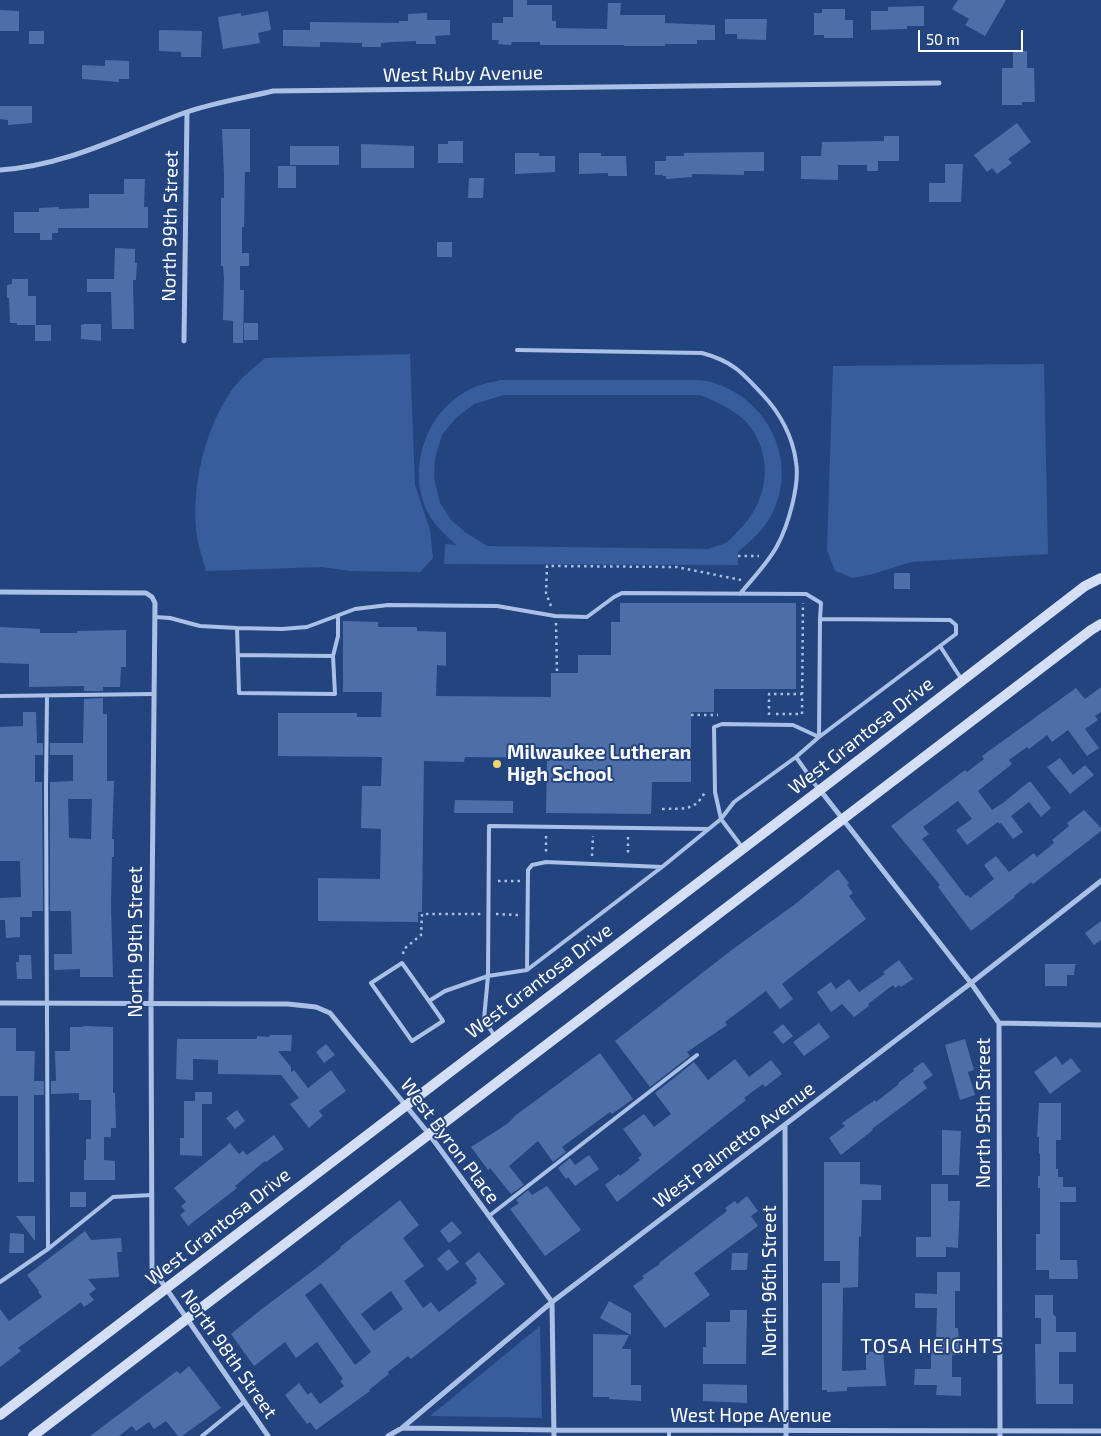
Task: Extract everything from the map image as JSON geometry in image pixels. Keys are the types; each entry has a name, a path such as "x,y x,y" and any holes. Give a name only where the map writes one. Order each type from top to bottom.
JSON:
{"street":[{"name":"West Ruby Avenue","path":"0,170 73,157 187,112 273,91 939,83"},
{"name":"North 99th Street","path":"184,341 187,112"},
{"name":"West Grantosa Drive","path":"0,1415 1085,586 1101,578"},
{"name":"North 99th Street","path":"0,592 146,594 155,603 151,1004 152,1268 166,1290"},
{"path":"33,1436 1101,624"},
{"name":"North 95th Street","path":"820,790 971,983 999,1023 1000,1434"},
{"name":"West Palmetto Avenue","path":"388,1436 402,1428 552,1302 785,1126 1101,880"},
{"path":"0,1003 151,1004"},
{"name":"West Byron Place","path":"151,1004 288,1004 316,1007 330,1013 429,1134 552,1302"},
{"path":"999,1023 1101,1025"},
{"name":"North 96th Street","path":"785,1126 786,1434"},
{"name":"North 98th Street","path":"166,1290 268,1436"},
{"path":"552,1302 554,1433"},
{"name":"West Hope Avenue","path":"402,1428 554,1433 786,1434 1000,1434 1101,1431"}],"lane":[{"path":"517,350 702,352 722,358 741,372 776,409 790,438 797,463 789,520 777,548 740,594"},
{"path":"155,617 170,618 200,626 282,629 307,627 355,609 388,605 497,606 555,616 587,617 614,597 622,594 806,594 820,603 819,737"},
{"path":"236,628 239,693 334,694 333,656 338,636 338,616"},
{"path":"429,1001 445,991 488,976 527,970 662,867 721,818 734,802 796,757 819,737 956,634 956,625 950,620 820,620"},
{"path":"940,646 962,680"},
{"path":"238,655 333,656"},
{"path":"0,696 154,694"},
{"path":"47,696 48,1249"},
{"path":"743,848 721,818 715,792 714,727 722,724 793,725 819,737"},
{"path":"796,757 820,790"},
{"path":"495,1037 484,1020 488,976 489,826 708,829"},
{"path":"527,970 527,881 528,870 532,865 546,862 662,867"},
{"path":"402,963 429,1001 443,1021 412,1040 371,983 402,963"},
{"path":"489,1216 697,1055"},
{"path":"0,1282 48,1249 113,1197 152,1195"},
{"path":"202,1436 244,1402"}],"path":[{"path":"738,556 770,556"},
{"path":"546,574 547,566 677,567 750,582"},
{"path":"802,694 769,694 769,714 802,714 803,594"},
{"path":"692,715 724,715"},
{"path":"662,809 695,806 706,791"},
{"path":"546,827 546,862"},
{"path":"592,864 593,827"},
{"path":"628,828 628,866"},
{"path":"489,880 527,881"},
{"path":"402,963 404,949 421,935 422,914 527,915"}],"shaded area":[{"path":"410,354 415,485 430,530 433,558 420,572 350,571 322,567 206,571 197,537 195,518 198,479 202,459 215,420 234,387 245,375 265,358"},
{"path":"1044,364 1048,554 911,562 853,578 835,571 827,550 833,366"},
{"path":"500,380 697,380 711,382 731,390 748,402 763,417 773,435 780,454 782,475 779,495 771,516 756,535 738,552 738,565 444,564 445,544 456,545 428,513 422,496 419,478 424,442 442,411 455,399 474,387","holes":["504,395 699,395 726,407 739,415 748,424 757,437 765,465 761,494 756,507 748,520 723,544 709,549 487,546 465,532 451,520 440,503 434,477 435,458 442,435 456,418 474,404"]},
{"path":"540,1326 542,1418 430,1416"}],"building":[{"path":"513,0 527,0 527,5 552,5 552,21 556,21 556,28 607,29 608,3 621,3 620,15 665,15 665,23 715,25 715,40 697,40 697,44 665,44 665,46 540,45 540,42 512,42 511,45 498,44 499,40 492,40 492,23 503,23 503,17 513,17"},
{"path":"958,0 1006,0 985,36 965,25 969,19 952,9"},
{"path":"924,6 924,26 907,26 907,29 871,30 871,11 888,11 888,7"},
{"path":"822,9 845,9 845,20 853,20 853,38 824,38 824,35 814,35 814,13 822,13"},
{"path":"0,10 19,11 19,31 0,31"},
{"path":"268,11 271,30 258,33 260,43 223,49 218,17 241,13 241,16"},
{"path":"427,13 427,20 450,20 450,35 435,36 436,44 416,44 416,41 381,43 381,47 362,47 362,43 320,42 320,47 283,46 283,30 310,30 310,22 399,23 399,21 408,21 408,14"},
{"path":"725,19 767,19 766,40 737,39 737,34 725,34"},
{"path":"159,30 202,31 201,57 181,57 181,52 159,51"},
{"path":"29,31 44,31 44,44 29,44"},
{"path":"1013,51 1027,51 1027,68 1034,68 1035,102 1022,102 1022,105 1002,105 1002,68 1013,68"},
{"path":"105,60 129,61 129,79 119,79 119,82 82,79 82,65 105,66"},
{"path":"0,106 32,106 32,123 8,125 8,120 0,119"},
{"path":"1017,123 1031,142 1008,159 1012,163 997,174 992,168 987,172 974,155"},
{"path":"222,129 250,129 250,172 245,172 244,227 242,227 242,253 249,253 249,266 240,266 240,290 244,290 243,343 233,343 233,321 223,320 224,279 223,266 221,266 221,198 224,198 224,174"},
{"path":"884,136 899,136 899,161 878,161 878,171 867,171 867,165 838,165 838,180 801,179 801,156 821,156 822,142 884,141"},
{"path":"448,141 463,141 463,163 438,163 438,144 448,144"},
{"path":"361,144 414,146 414,168 361,168"},
{"path":"290,146 339,146 339,165 290,165"},
{"path":"764,152 764,171 744,171 744,175 692,174 692,177 666,179 666,176 655,175 655,161 666,161 666,156 684,156 684,153"},
{"path":"515,153 539,153 539,156 555,156 555,172 515,174"},
{"path":"579,153 601,153 601,156 626,156 627,176 608,176 608,173 579,174"},
{"path":"945,164 963,164 961,202 929,202 929,183 945,183"},
{"path":"278,166 296,166 296,188 278,188"},
{"path":"469,178 484,178 483,198 468,198"},
{"path":"124,179 145,179 144,207 148,207 148,228 58,228 58,233 52,233 52,240 40,240 40,233 14,233 14,212 39,212 39,208 89,208 89,194 124,194"},
{"path":"437,242 452,242 452,257 437,257"},
{"path":"115,248 135,249 135,263 137,263 136,280 133,280 134,329 112,329 111,292 87,292 87,279 114,279"},
{"path":"12,279 28,279 28,296 36,296 36,325 10,323 7,285 12,284"},
{"path":"244,323 258,323 258,340 244,340"},
{"path":"101,324 101,341 81,339 81,325"},
{"path":"35,325 51,325 51,341 35,341"},
{"path":"894,573 910,573 910,589 894,589"},
{"path":"620,603 796,603 796,689 714,689 714,712 691,712 691,782 652,782 651,814 546,813 547,758 465,757 464,762 424,761 422,912 418,912 418,922 318,921 318,878 380,879 381,829 361,828 362,786 381,786 382,757 278,756 278,713 357,713 357,717 381,717 382,692 343,692 343,621 378,622 378,627 417,627 417,631 446,632 446,666 437,665 436,696 551,697 551,673 578,673 578,655 611,655 611,622 620,622"},
{"path":"0,627 40,629 40,633 126,630 126,667 121,667 120,687 103,687 103,691 84,691 84,686 29,687 29,664 0,663"},
{"path":"1101,687 1101,712 1095,716 1098,720 1085,729 1099,748 1087,756 1068,730 1052,742 1047,735 1029,749 1027,747 1009,760 1012,764 978,791 992,810 1030,781 1051,808 1041,817 1029,802 1011,816 1023,832 1013,839 1001,823 999,824 998,822 967,845 956,830 972,819 958,801 923,827 929,834 922,839 966,896 968,895 970,898 994,879 984,865 996,856 1009,872 1034,853 1037,857 1054,843 1052,840 1069,826 1067,823 1084,810 1101,828 1101,831 1033,884 1031,882 971,931 938,887 940,885 891,826 965,770 967,772 984,759 982,756 1076,688 1085,699"},
{"path":"103,698 103,714 107,714 107,781 114,781 112,839 114,839 114,857 112,857 111,906 113,977 80,977 80,969 54,970 54,954 72,954 71,911 50,911 50,782 73,781 73,755 50,755 50,743 83,743 84,699","holes":["68,799 92,799 91,839 69,838"]},
{"path":"23,712 36,712 37,743 43,743 43,755 35,755 35,782 42,782 43,911 32,911 32,917 20,917 20,937 6,938 5,920 0,920 0,898 21,897 20,861 0,861 0,727 23,726"},
{"path":"1060,758 1073,775 1085,765 1094,775 1070,794 1047,767"},
{"path":"455,800 513,801 513,813 454,813"},
{"path":"838,869 849,883 847,885 853,893 849,896 866,919 782,984 793,999 780,1009 766,991 725,1022 727,1025 687,1052 690,1056 650,1087 615,1041 733,949 794,905"},
{"path":"1101,921 1101,940 1094,945 1085,933"},
{"path":"19,955 31,955 32,979 17,979 16,962 19,962"},
{"path":"899,960 913,979 901,987 899,985 895,988 893,985 854,1017 842,1004 831,1012 817,992 831,982 836,989 849,979 859,992 885,974 883,972"},
{"path":"1045,964 1077,964 1075,965 1074,975 1067,975 1067,986 1045,986"},
{"path":"819,1023 830,1037 804,1056 793,1042"},
{"path":"783,1024 793,1036 783,1044 773,1032"},
{"path":"70,1027 113,1027 113,1093 115,1093 116,1128 111,1128 111,1137 104,1137 104,1160 115,1161 115,1180 84,1180 86,1139 91,1139 91,1100 79,1100 79,1093 51,1094 51,1081 56,1081 55,1051 70,1051"},
{"path":"0,1028 16,1028 16,1051 35,1051 34,1081 44,1081 44,1095 34,1095 34,1182 18,1182 18,1096 0,1096"},
{"path":"270,1035 292,1035 291,1051 278,1051 291,1067 291,1072 294,1070 308,1088 331,1070 346,1091 319,1111 323,1116 309,1128 290,1104 299,1098 281,1075 218,1074 218,1060 193,1059 193,1080 176,1079 177,1039 257,1039 257,1036 269,1037"},
{"path":"965,1039 974,1070 968,1072 975,1095 960,1100 945,1045"},
{"path":"326,1044 335,1055 324,1063 316,1052"},
{"path":"600,1053 633,1099 612,1114 610,1112 562,1147 566,1152 553,1162 538,1141 509,1166 524,1185 511,1194 490,1168 488,1170 471,1147 507,1124 516,1115"},
{"path":"1056,1056 1062,1065 1071,1058 1081,1071 1050,1094 1034,1072"},
{"path":"735,1059 749,1077 771,1060 782,1074 765,1087 763,1084 744,1098 746,1100 617,1202 605,1185 640,1160 638,1158 642,1155 623,1129 644,1114 654,1127 671,1114 655,1093 694,1062 708,1080"},
{"path":"923,1062 933,1075 923,1082 927,1088 841,1155 829,1138 845,1126 842,1123 875,1100 876,1102"},
{"path":"195,1092 212,1092 212,1104 202,1104 202,1156 180,1155 180,1138 184,1138 184,1101 195,1101"},
{"path":"1039,1103 1061,1103 1061,1140 1056,1140 1056,1169 1058,1169 1058,1177 1063,1177 1063,1187 1076,1187 1076,1202 1060,1202 1060,1260 1077,1260 1078,1279 1049,1279 1049,1270 1036,1270 1036,1234 1040,1234 1040,1188 1038,1188 1038,1176 1040,1176 1040,1154 1039,1137 1037,1137"},
{"path":"237,1110 245,1121 235,1129 226,1118"},
{"path":"942,1130 961,1131 959,1175 942,1175"},
{"path":"274,1135 284,1149 265,1161 235,1186 237,1188 188,1226 180,1215 185,1211 181,1206 186,1202 174,1188 230,1143 239,1154 243,1151 247,1155"},
{"path":"589,1155 599,1169 575,1186 568,1177 566,1179 558,1168 570,1158 575,1165"},
{"path":"824,1162 860,1162 860,1184 881,1185 881,1200 862,1200 858,1287 843,1288 842,1371 866,1370 866,1352 883,1351 886,1386 847,1387 847,1391 827,1392 827,1390 822,1390 822,1283 840,1283 840,1261 824,1261"},
{"path":"931,1184 948,1184 948,1201 960,1201 958,1248 946,1247 946,1257 916,1257 916,1237 931,1237"},
{"path":"547,1186 581,1230 545,1256 510,1209 519,1203 516,1200 528,1190 532,1195"},
{"path":"70,1192 86,1192 86,1207 70,1207"},
{"path":"747,1196 758,1211 751,1216 758,1226 694,1273 710,1295 665,1328 633,1286 644,1278 642,1276 727,1211 725,1208 735,1201 737,1204"},
{"path":"400,1200 419,1225 403,1238 424,1266 404,1281 423,1308 431,1302 439,1312 477,1283 475,1280 477,1279 465,1263 479,1252 505,1284 411,1359 408,1356 388,1372 389,1374 370,1391 316,1430 310,1422 307,1424 285,1395 299,1383 308,1395 311,1392 320,1404 344,1386 340,1381 343,1379 317,1342 296,1358 285,1342 254,1366 231,1334 319,1266","holes":["321,1283 371,1352 355,1365 305,1295","391,1291 403,1309 374,1331 361,1314"]},
{"path":"16,1216 35,1216 35,1241"},
{"path":"452,1221 462,1233 449,1243 440,1231"},
{"path":"85,1231 91,1240 121,1238 122,1252 117,1252 119,1277 88,1279 96,1289 89,1294 94,1300 84,1307 81,1302 18,1348 21,1351 0,1367 0,1309 9,1321 42,1297 27,1275"},
{"path":"10,1233 24,1234 24,1253 9,1253"},
{"path":"449,1249 459,1262 447,1271 437,1259"},
{"path":"732,1253 748,1253 747,1270 731,1270"},
{"path":"937,1272 960,1272 960,1291 955,1291 955,1328 958,1328 960,1355 952,1355 952,1377 961,1377 961,1396 936,1395 937,1385 914,1385 915,1369 931,1369 931,1341 936,1341 937,1308 915,1308 915,1293 937,1294"},
{"path":"1035,1295 1053,1295 1053,1314 1056,1317 1056,1332 1076,1332 1076,1352 1059,1352 1059,1384 1073,1384 1073,1404 1036,1404 1035,1344 1041,1344 1041,1318 1035,1318"},
{"path":"609,1301 631,1313 631,1335 600,1318"},
{"path":"730,1310 747,1310 746,1364 703,1364 703,1347 706,1347 706,1322 730,1322"},
{"path":"593,1334 629,1335 622,1349 631,1349 631,1385 641,1385 641,1401 593,1397"},
{"path":"189,1366 221,1408 182,1436 178,1436 166,1421 154,1429 149,1422 136,1431 132,1426 119,1436 90,1436 177,1371 180,1374"},
{"path":"703,1384 747,1385 747,1403 703,1401"}],"place":[{"name":"Milwaukee Lutheran High School","path":"497,764"}],"district":[{"name":"TOSA HEIGHTS","path":"932,1346"}]}
